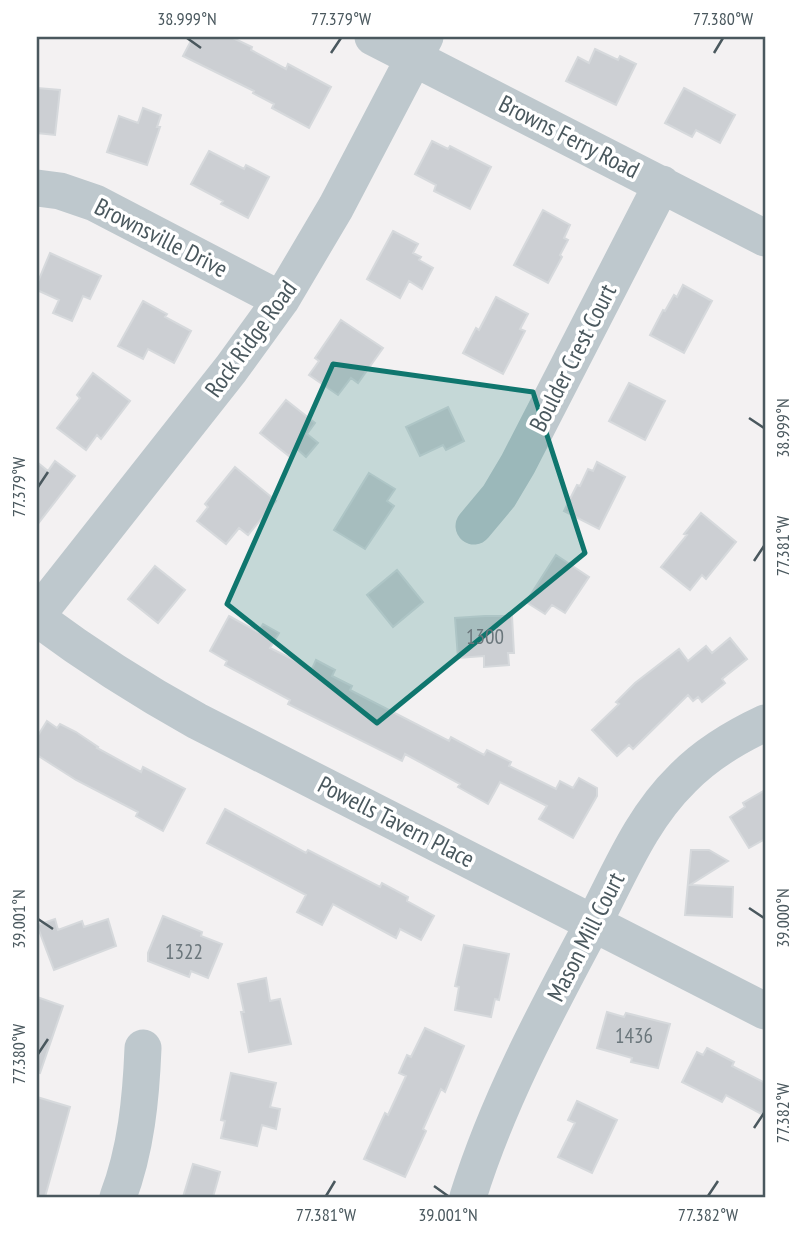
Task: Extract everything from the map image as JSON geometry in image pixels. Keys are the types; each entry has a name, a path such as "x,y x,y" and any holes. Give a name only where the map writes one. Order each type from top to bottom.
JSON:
{"street":[{"name":"Browns Ferry Road","path":"373,37 419,47 662,184 765,238"},
{"name":"Rock Ridge Road","path":"37,617 231,369 281,300 336,207 419,47"},
{"name":"Boulder Crest Court","path":"474,526 499,496 519,464 662,184"},
{"name":"Brownsville Drive","path":"37,188 60,191 95,202 281,300"},
{"name":"Powells Tavern Place","path":"37,617 88,656 166,704 765,1011"},
{"name":"Mason Mill Court","path":"468,1197 502,1107 632,846 656,809 682,779 712,753 765,723"},
{"path":"118,1197 134,1140 143,1048"}],"highlighted area":[{"path":"333,364 533,392 585,553 377,723 227,604"}],"building":[{"path":"193,37 231,37 286,69 288,64 331,87 309,128 272,108 274,104 253,93 254,91 183,56"},
{"path":"595,49 618,60 620,56 636,64 616,105 566,81 578,57 589,63"},
{"path":"37,88 60,90 55,135 37,133"},
{"path":"684,88 735,115 720,143 696,130 692,137 665,123"},
{"path":"143,108 161,115 157,127 160,127 147,165 107,152 119,116 138,123"},
{"path":"432,141 448,149 450,146 491,167 470,209 434,191 436,185 415,174"},
{"path":"209,151 244,169 246,165 269,177 248,218 191,184"},
{"path":"543,210 570,225 564,238 568,240 560,255 562,257 548,283 514,265"},
{"path":"393,231 418,244 413,253 433,268 422,289 409,281 400,298 367,279"},
{"path":"50,253 101,276 90,299 83,296 72,321 53,313 59,300 37,290"},
{"path":"683,285 712,301 684,353 650,335 663,310 665,311 674,295 677,297"},
{"path":"496,297 528,314 520,329 525,331 503,374 463,353 476,328 479,330"},
{"path":"143,301 191,331 174,363 148,349 143,359 118,346"},
{"path":"341,320 383,348 358,383 351,378 338,395 309,375 319,361 315,358"},
{"path":"93,373 130,401 101,439 97,435 86,450 57,428 80,398 77,395"},
{"path":"629,383 665,401 645,440 609,421"},
{"path":"286,400 315,423 307,434 318,443 306,457 296,448 289,456 260,433"},
{"path":"448,407 464,441 446,450 443,445 420,456 406,427"},
{"path":"55,461 75,476 37,525 37,462 48,471"},
{"path":"597,462 625,477 599,529 564,511 577,485 580,486 588,469 593,471"},
{"path":"235,467 276,501 248,535 239,528 226,544 197,521 208,507 205,504"},
{"path":"369,473 395,489 387,501 394,506 365,549 334,530"},
{"path":"701,513 736,542 706,579 702,575 690,590 661,567"},
{"path":"556,555 589,577 565,613 552,605 545,614 526,602"},
{"path":"155,566 185,590 158,623 128,599"},
{"path":"397,570 423,602 393,627 367,595"},
{"path":"229,616 258,632 263,624 279,633 270,648 312,669 316,660 335,670 332,676 352,686 350,690 449,741 451,737 484,755 487,750 511,762 509,766 556,789 560,781 573,788 579,778 597,788 597,796 573,838 539,819 547,806 500,782 488,804 458,787 460,784 405,754 402,761 288,704 290,700 225,665 227,661 210,651"},
{"path":"512,616 514,653 508,653 509,665 484,667 484,656 458,658 455,618"},
{"path":"730,638 747,659 722,679 725,683 702,702 698,697 693,701 688,695 633,749 629,745 617,756 592,730 619,704 616,702 635,683 679,649 688,661 706,646 712,653"},
{"path":"47,721 57,728 60,724 76,732 97,748 141,772 143,767 185,789 163,831 136,816 138,812 76,780 37,755 37,737"},
{"path":"765,790 765,839 749,848 730,817 745,807 743,803"},
{"path":"225,809 306,853 308,850 380,887 382,883 408,897 407,901 434,916 421,940 400,929 396,938 333,904 322,925 297,912 306,895 207,843"},
{"path":"691,850 709,850 728,861 690,885 733,887 732,917 685,915"},
{"path":"163,916 202,932 201,936 222,944 208,978 191,971 189,977 148,961 148,953"},
{"path":"55,919 58,930 82,921 84,927 108,919 116,946 54,970 37,925"},
{"path":"464,945 509,954 499,1000 495,999 491,1017 455,1010 459,987 455,986"},
{"path":"266,978 270,1001 280,999 291,1044 249,1052 238,984"},
{"path":"37,997 63,1006 40,1073 37,1072"},
{"path":"607,1012 624,1017 626,1013 670,1024 658,1068 631,1062 632,1058 597,1048"},
{"path":"425,1028 464,1046 445,1092 441,1089 405,1177 364,1159 406,1076 399,1073 407,1055 411,1057"},
{"path":"707,1048 734,1062 732,1066 765,1083 765,1116 726,1095 722,1102 682,1082 697,1052 703,1055"},
{"path":"231,1073 276,1083 270,1107 280,1109 276,1129 262,1125 257,1146 221,1138 225,1121 221,1120"},
{"path":"37,1097 70,1107 45,1197 37,1197"},
{"path":"577,1101 617,1120 592,1173 558,1157 575,1123 568,1120"},
{"path":"193,1164 220,1172 213,1197 183,1197"}]}
